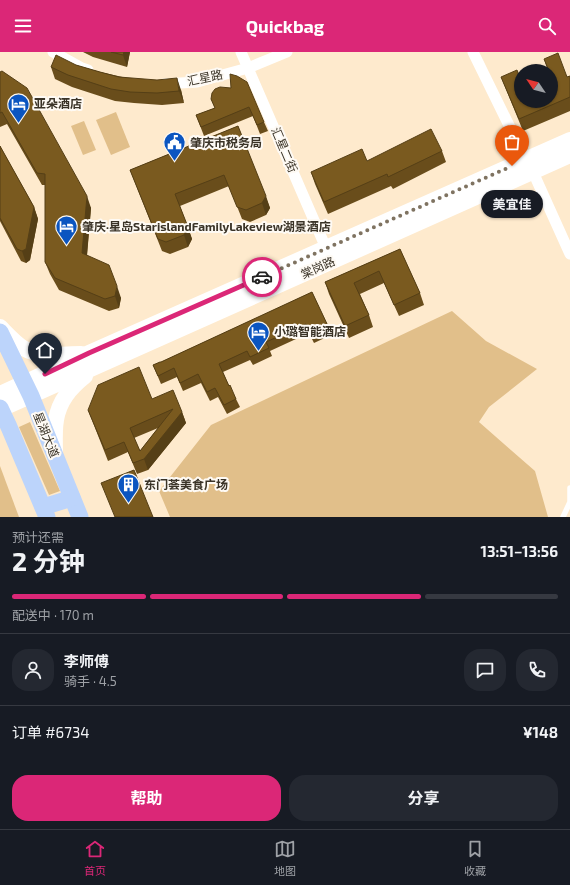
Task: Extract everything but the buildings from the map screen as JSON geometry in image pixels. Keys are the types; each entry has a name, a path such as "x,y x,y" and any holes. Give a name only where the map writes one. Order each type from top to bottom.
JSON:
{"main road":[{"name":"棠岗路","path":"0,404 92,360 530,166 570,140"},
{"name":"棠岗路","path":"244,293 326,248 530,166 570,155"},
{"path":"0,327 22,347 32,352 44,355 92,360 65,396 59,408 55,421 55,456"},
{"name":"星湖大道","path":"0,332 27,390 80,517"},
{"path":"0,404 45,512 72,498"}],"street":[{"path":"54,52 82,68 95,72"},
{"name":"汇星二街","path":"241,52 326,248"},
{"name":"汇星路","path":"154,83 197,82 248,68 287,52"},
{"path":"473,52 530,166 570,254"}],"lane":[{"path":"564,517 570,502 570,488"}],"shaded area":[{"path":"116,112 130,147 111,155 96,120"},
{"path":"84,121 96,150 83,155 71,126"},
{"path":"452,311 486,341 537,369 489,407 479,422 535,471 548,517 170,517 159,491 211,425"},
{"path":"30,422 60,491 49,495 19,427"},
{"path":"0,466 19,517 0,517"}],"way so far":[{"path":"262,277 512,166"}],"place":[{"name":"亚朵酒店","path":"18,124"},
{"name":"肇庆市税务局","path":"174,162"},
{"name":"美宜佳","path":"512,166"},
{"name":"肇庆·星岛StarislandFamilyLakeview湖景酒店","path":"66,246"},
{"name":"小璐智能酒店","path":"259,352"},
{"name":"东门荟美食广场","path":"129,504"}],"route":[{"path":"45,374 89,353 262,277"}]}
